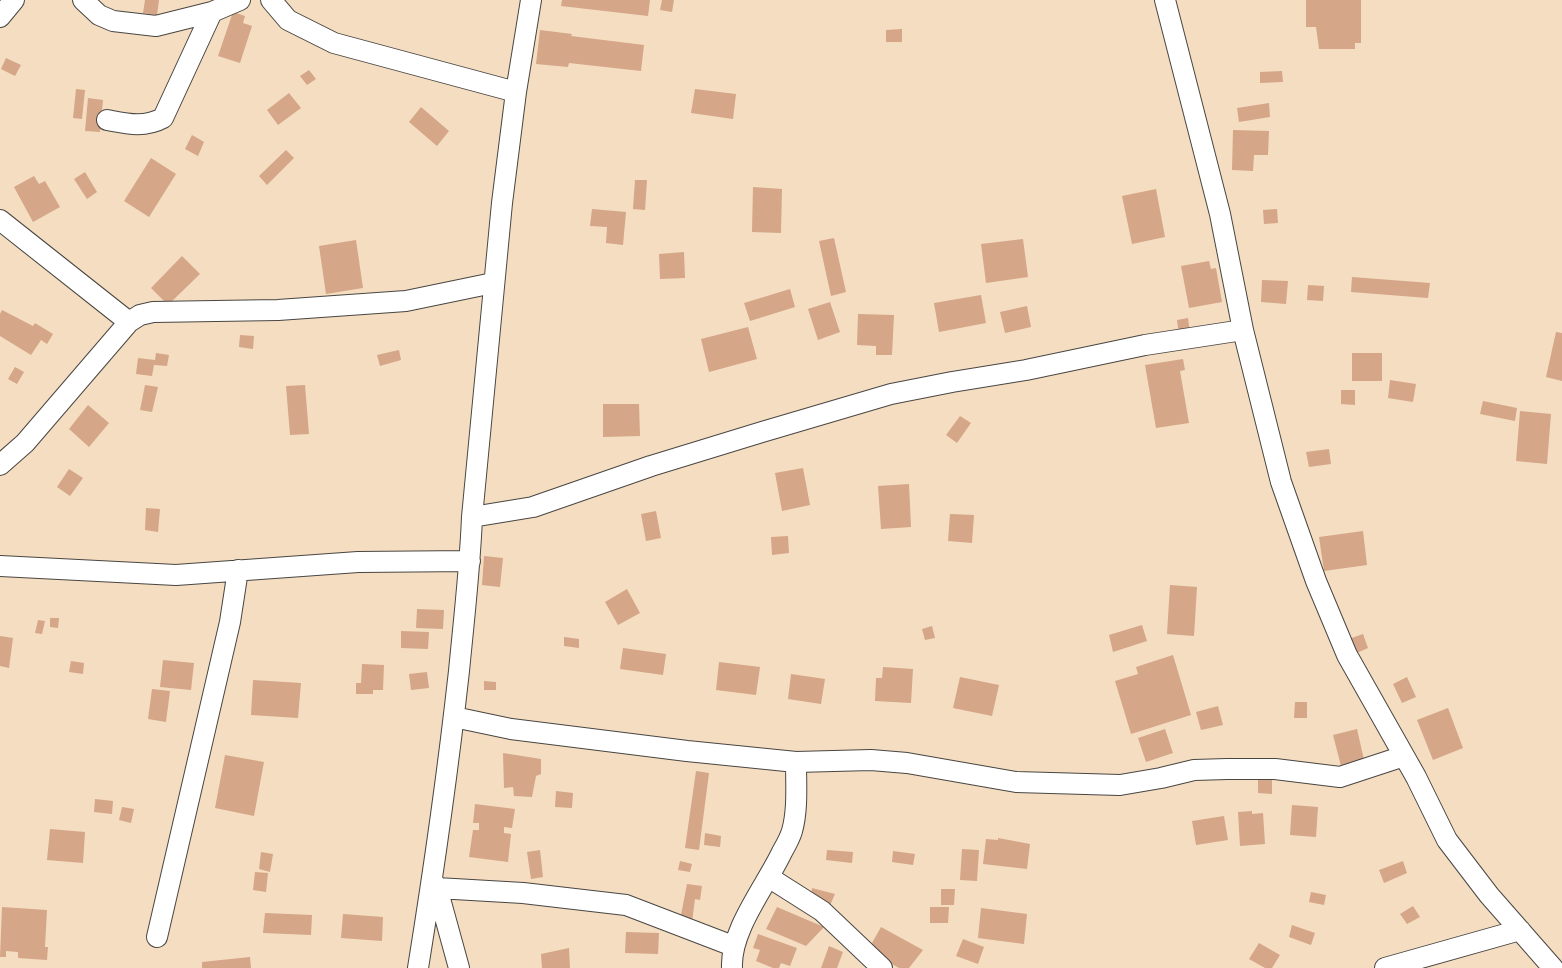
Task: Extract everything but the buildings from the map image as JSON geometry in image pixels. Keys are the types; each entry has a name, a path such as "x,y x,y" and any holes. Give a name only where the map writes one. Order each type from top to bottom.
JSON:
{"street":[{"path":"0,17 14,0"},
{"path":"82,0 99,15 113,21 156,26 212,12 240,0"},
{"path":"271,0 288,20 334,43 516,92"},
{"path":"418,968 435,884 470,561 493,283 516,92 531,0"},
{"path":"1165,0 1220,214 1244,330 1281,482 1316,581 1347,655 1404,756 1447,840 1489,895 1552,968"},
{"path":"107,120 140,126 163,118 212,12"},
{"path":"0,220 129,322"},
{"path":"0,465 25,443 129,322 140,315 153,312 278,310 406,300 493,283"},
{"path":"472,517 533,507 662,463 891,394 1026,370 1145,345 1244,330"},
{"path":"0,566 176,574 358,562 470,561"},
{"path":"157,937 230,622 238,570"},
{"path":"454,717 511,729 687,751 796,762 871,760 908,763 1016,782 1120,785 1194,770 1227,768 1275,769 1340,777 1404,756"},
{"path":"732,968 733,946 757,894 770,878 792,832 796,806 796,762"},
{"path":"770,878 822,911 882,968"},
{"path":"435,884 626,905 733,946"},
{"path":"435,884 459,968"},
{"path":"1385,968 1520,930"}]}
